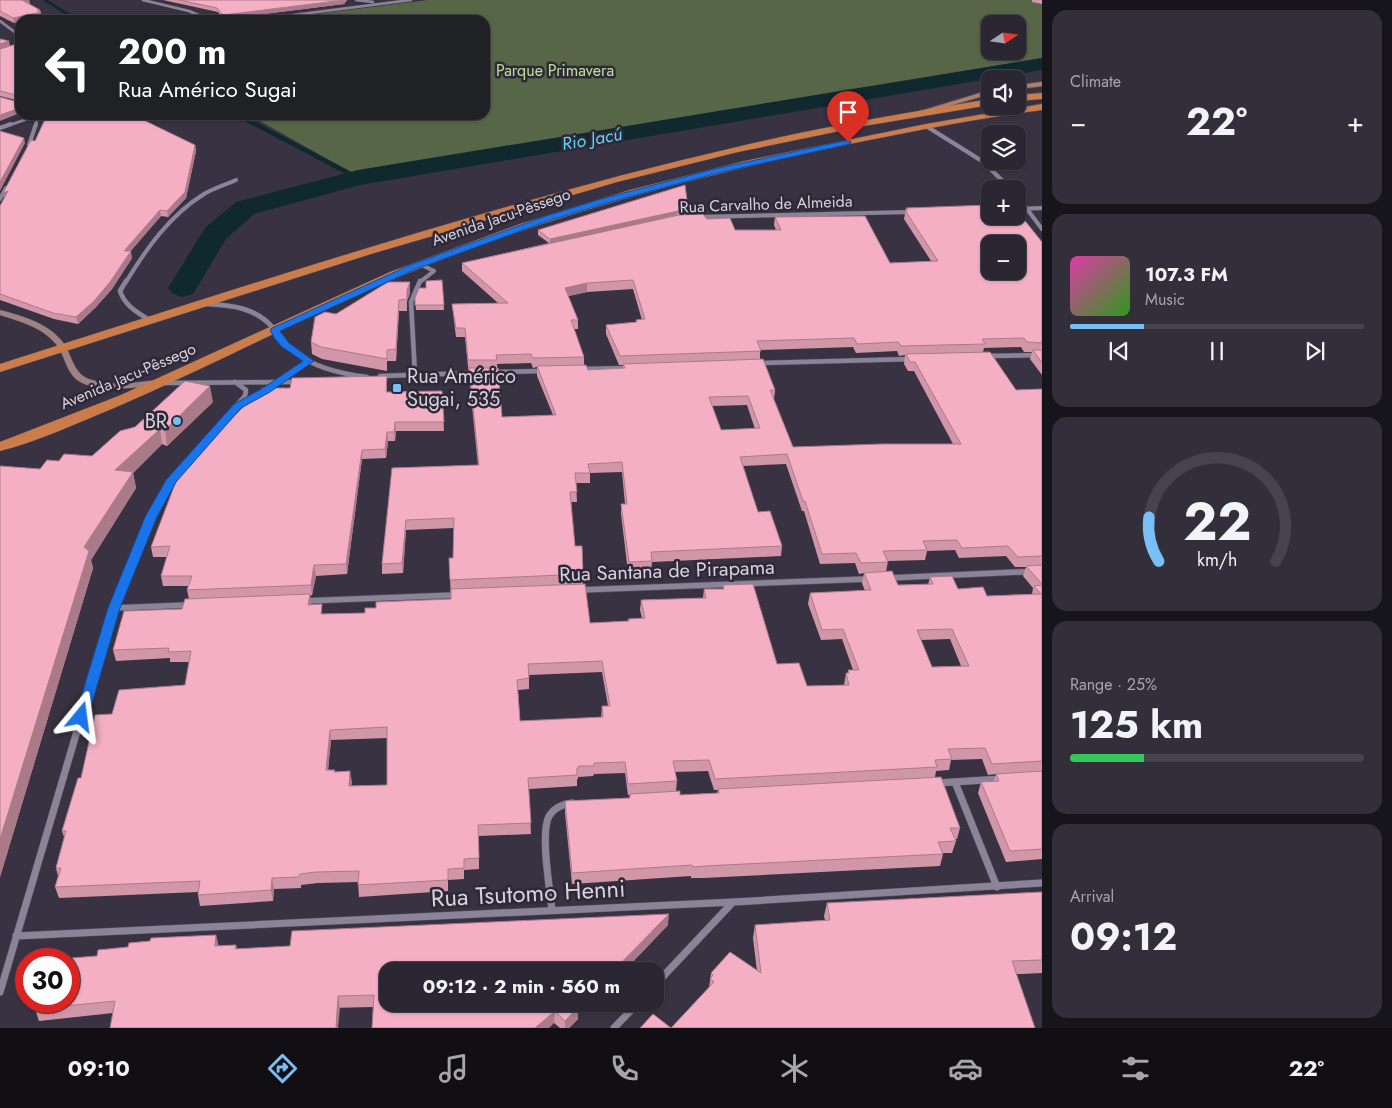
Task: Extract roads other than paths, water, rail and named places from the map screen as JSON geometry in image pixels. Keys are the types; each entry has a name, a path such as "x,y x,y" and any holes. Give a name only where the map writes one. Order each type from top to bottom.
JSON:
{"highway":[{"path":"1026,97 1042,96"},
{"name":"Avenida Jacu-Pêssego","path":"0,368 152,322 462,223 579,190 769,141 925,111 981,103"},
{"name":"Avenida Jacu-Pêssego","path":"0,447 158,383 420,264 545,219 632,193 742,165 926,126 1042,107"}],"main road":[{"path":"1026,86 1042,84"},
{"path":"925,111 981,95"}],"street":[{"path":"143,0 198,15"},
{"path":"356,0 381,4"},
{"path":"294,15 411,0"},
{"path":"0,21 15,32"},
{"path":"0,128 24,120"},
{"path":"28,147 35,133 38,120"},
{"path":"926,126 976,155 1004,180"},
{"path":"152,322 126,305 122,298 120,291 128,277 157,237 173,220 203,195 236,180"},
{"path":"0,199 10,182"},
{"path":"1026,209 1042,208"},
{"path":"1026,209 1042,229"},
{"name":"Rua Carvalho de Almeida","path":"694,217 917,212"},
{"path":"415,375 411,302 421,279 434,271 420,264"},
{"path":"207,304 239,306 251,310 261,316 275,330 279,339 285,345 309,361 340,374 367,377"},
{"path":"0,312 43,330 56,338 65,348 73,371 84,380 122,385 233,381 300,382"},
{"path":"984,356 1042,355"},
{"path":"756,363 917,359"},
{"path":"238,406 309,361"},
{"path":"574,370 634,368"},
{"path":"346,379 544,371"},
{"path":"0,992 114,608 151,517 171,480 245,396 246,390 233,381"},
{"path":"884,578 1042,571"},
{"name":"Rua Santana de Pirapama","path":"568,591 874,579"},
{"path":"301,601 459,595"},
{"path":"114,608 193,605"},
{"path":"925,784 1011,779"},
{"path":"955,782 997,887"},
{"path":"552,910 546,827 553,812 564,804 584,802"},
{"name":"Rua Tsutomo Henni","path":"16,936 734,902 1042,883"},
{"path":"664,976 734,902"},
{"path":"614,1028 629,1012"}],"waterway":[{"path":"45,0 69,15"},
{"name":"Rio Jacú","path":"183,288 215,234 245,208 358,178 1042,64"},
{"path":"246,120 257,126"},
{"path":"255,124 358,178"}],"place":[{"name":"Rua Américo Sugai, 535","path":"397,388"},
{"name":"BR","path":"177,421"}],"park label":[{"name":"Parque Primavera","path":"555,70"}]}
